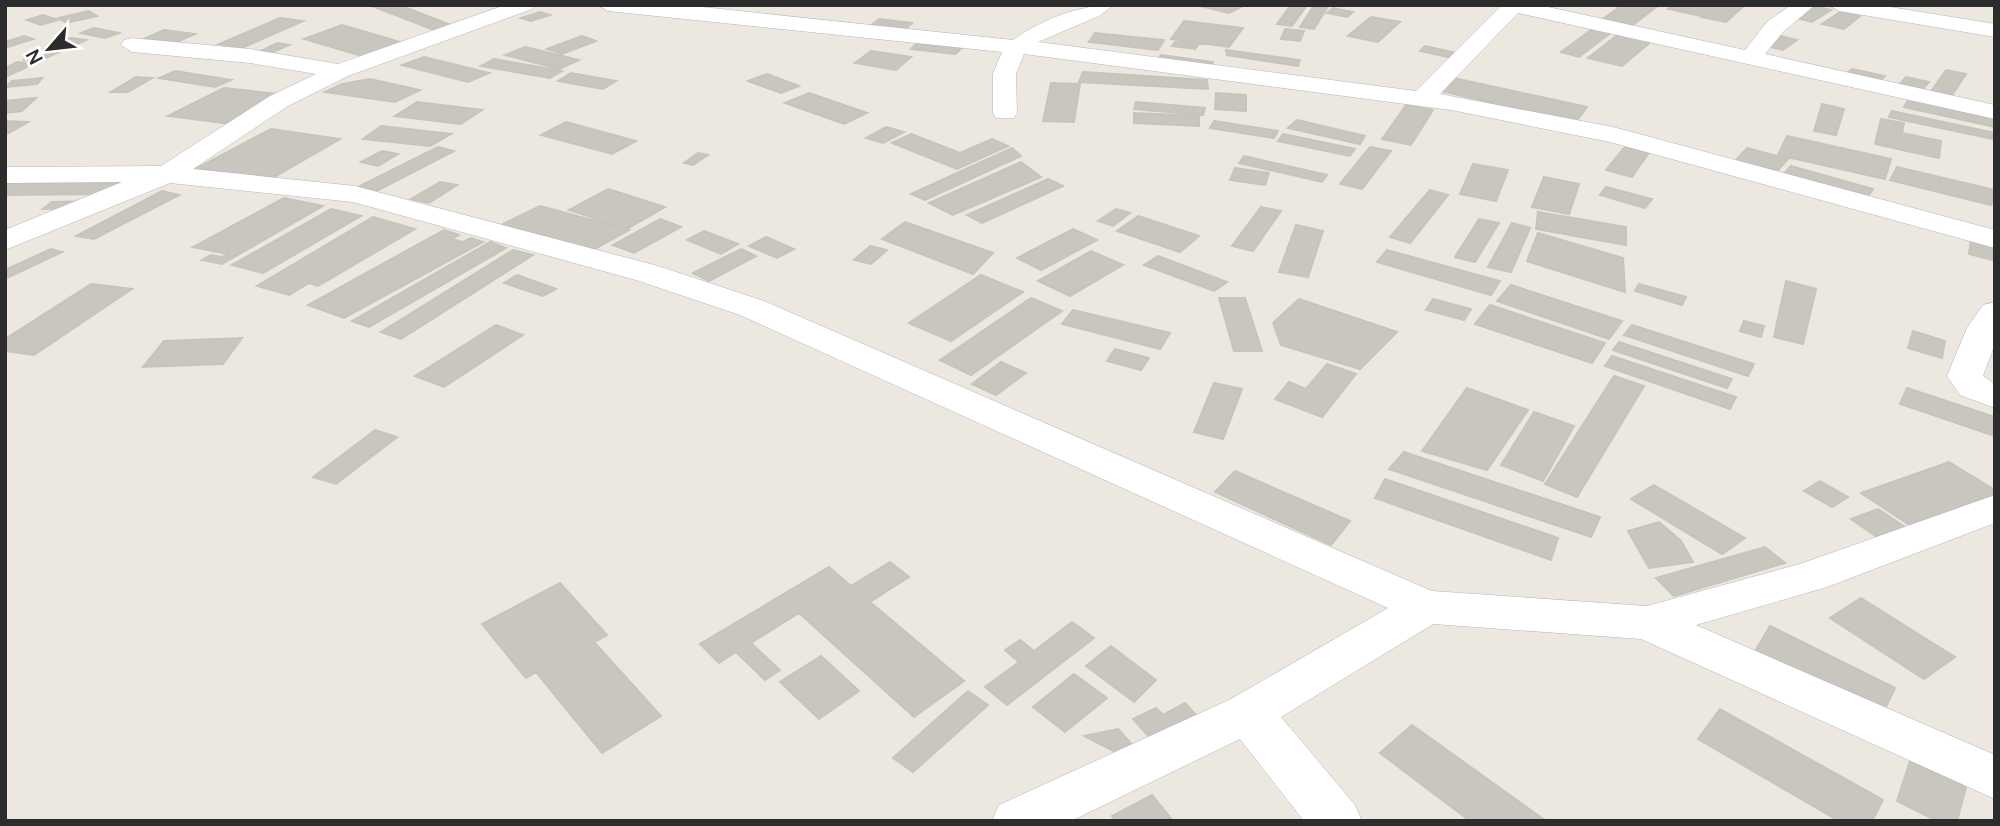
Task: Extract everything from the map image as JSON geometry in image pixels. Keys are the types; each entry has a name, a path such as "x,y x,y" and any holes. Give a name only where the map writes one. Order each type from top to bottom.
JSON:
{"street":[{"path":"5,241 167,174 279,101 340,71 525,5"},
{"path":"608,5 770,19 1146,61 1546,120 1613,135 1995,239"},
{"path":"1005,113 1005,69 1020,47 1038,33 1090,14 1104,5"},
{"path":"1422,100 1514,5 1995,112"},
{"path":"1749,58 1775,27 1805,5"},
{"path":"1839,5 1995,31"},
{"path":"132,45 250,56 340,71"},
{"path":"5,175 167,174 303,187 400,204 648,273 752,308 1426,607 1647,623 1995,778"},
{"path":"1995,312 1984,328 1965,376 1973,387 1995,397"},
{"path":"1647,623 1812,576 1995,508"},
{"path":"1018,821 1248,713 1426,607"},
{"path":"1248,713 1336,821"}],"building":[{"path":"399,5 451,25 434,30 372,6"},
{"path":"1196,5 1245,5 1229,13"},
{"path":"1291,5 1307,5 1292,26 1277,24"},
{"path":"1622,5 1656,7 1629,28 1600,21"},
{"path":"1672,5 1712,5 1701,16 1668,9"},
{"path":"1716,5 1745,5 1726,22 1701,17"},
{"path":"1813,6 1831,10 1812,22 1793,17"},
{"path":"1313,7 1327,8 1314,29 1300,27"},
{"path":"1333,8 1353,12 1347,17 1327,13"},
{"path":"89,11 97,16 66,23 59,18"},
{"path":"540,12 550,15 531,21 521,18"},
{"path":"1840,12 1860,16 1844,29 1822,24"},
{"path":"43,15 58,20 41,25 27,20"},
{"path":"1371,17 1400,22 1378,42 1348,36"},
{"path":"280,18 303,21 242,48 219,44"},
{"path":"879,19 912,23 902,32 869,27"},
{"path":"1184,21 1243,28 1229,47 1171,39"},
{"path":"342,25 407,44 369,58 304,39"},
{"path":"1595,27 1613,31 1579,57 1561,52"},
{"path":"94,28 119,33 105,38 81,33"},
{"path":"1285,29 1304,31 1300,41 1281,39"},
{"path":"164,30 195,34 170,45 139,41"},
{"path":"1095,33 1164,40 1158,50 1089,42"},
{"path":"1620,33 1653,40 1622,66 1588,58"},
{"path":"24,36 33,39 5,48 5,42"},
{"path":"582,36 596,41 562,54 547,49"},
{"path":"1780,36 1797,40 1783,50 1767,46"},
{"path":"71,38 86,40 39,61 23,60"},
{"path":"1176,41 1199,44 1195,49 1172,46"},
{"path":"918,42 962,48 955,54 911,49"},
{"path":"277,43 289,45 271,53 259,52"},
{"path":"1425,46 1461,54 1456,59 1420,51"},
{"path":"525,47 579,60 559,69 505,55"},
{"path":"1226,50 1300,60 1298,66 1227,55"},
{"path":"871,51 911,57 896,70 855,63"},
{"path":"1161,55 1213,62 1211,68 1157,61"},
{"path":"424,57 489,73 468,82 402,65"},
{"path":"494,59 562,71 550,78 481,66"},
{"path":"17,62 34,64 5,77 5,68"},
{"path":"1852,69 1885,76 1879,82 1846,74"},
{"path":"1946,70 1966,74 1950,98 1930,93"},
{"path":"175,71 231,80 215,87 159,78"},
{"path":"1083,72 1207,80 1208,89 1079,82"},
{"path":"571,73 616,81 603,89 558,81"},
{"path":"767,74 799,86 781,93 748,81"},
{"path":"136,77 152,78 128,92 111,92"},
{"path":"1449,77 1587,107 1576,122 1436,90"},
{"path":"1906,77 1929,82 1921,91 1898,86"},
{"path":"42,78 37,84 6,87 12,81"},
{"path":"370,79 420,90 395,102 325,92 342,84"},
{"path":"1051,83 1080,84 1074,122 1043,121"},
{"path":"224,88 286,95 231,124 168,116"},
{"path":"809,93 867,113 844,124 785,103"},
{"path":"1216,93 1246,95 1246,111 1215,109"},
{"path":"1910,97 1995,115 1995,127 1904,107"},
{"path":"36,98 22,111 5,113 5,101"},
{"path":"417,102 482,110 461,124 395,116"},
{"path":"1136,102 1205,108 1203,115 1134,109"},
{"path":"1822,104 1844,109 1836,135 1814,131"},
{"path":"1406,105 1433,110 1411,145 1382,139"},
{"path":"1892,111 1995,133 1993,139 1889,117"},
{"path":"1134,113 1199,116 1199,126 1134,123"},
{"path":"1881,119 1904,123 1902,133 1941,141 1939,158 1875,144"},
{"path":"1297,120 1365,136 1360,144 1288,128"},
{"path":"5,121 28,122 5,135"},
{"path":"1214,121 1278,131 1274,138 1210,128"},
{"path":"566,122 636,141 612,154 541,135"},
{"path":"381,126 451,134 430,146 363,139"},
{"path":"886,127 904,132 883,143 866,138"},
{"path":"271,129 340,139 269,180 197,168"},
{"path":"911,134 960,153 992,139 1008,146 957,169 892,143"},
{"path":"1283,134 1355,149 1350,156 1278,141"},
{"path":"1787,136 1891,159 1885,179 1778,155"},
{"path":"1629,142 1652,148 1632,177 1606,170"},
{"path":"438,147 454,151 369,195 352,190"},
{"path":"1370,147 1391,151 1362,189 1340,184"},
{"path":"1012,148 1021,156 925,200 911,194"},
{"path":"1747,148 1788,159 1773,176 1732,164"},
{"path":"382,151 398,154 378,166 361,162"},
{"path":"698,153 708,155 693,165 684,163"},
{"path":"1244,156 1327,175 1322,182 1239,163"},
{"path":"1021,162 1041,177 953,215 929,203"},
{"path":"1473,164 1508,170 1496,201 1460,194"},
{"path":"1791,166 1873,189 1864,202 1780,178"},
{"path":"1897,167 1995,190 1995,195 1991,205 1890,180"},
{"path":"1235,168 1269,173 1265,185 1230,180"},
{"path":"1544,177 1579,184 1569,214 1532,207"},
{"path":"1048,179 1063,186 982,223 967,215"},
{"path":"440,182 457,185 429,203 411,199"},
{"path":"125,183 111,194 5,195 5,184"},
{"path":"1606,187 1652,199 1645,208 1600,195"},
{"path":"608,189 665,207 627,229 569,210"},
{"path":"1430,190 1448,195 1410,243 1390,237"},
{"path":"162,191 179,195 94,239 76,236"},
{"path":"284,198 323,206 222,264 202,260 211,255 222,257 228,254 193,247"},
{"path":"90,201 81,208 43,209 52,202"},
{"path":"540,206 629,230 589,252 501,225"},
{"path":"1261,207 1281,211 1253,251 1232,246"},
{"path":"331,209 361,216 263,273 232,265"},
{"path":"1116,209 1130,213 1113,226 1098,221"},
{"path":"1538,212 1626,227 1626,245 1536,229"},
{"path":"1138,216 1199,236 1180,252 1117,231"},
{"path":"373,217 415,229 318,286 309,283 289,295 257,286"},
{"path":"660,219 681,227 634,253 613,245"},
{"path":"1479,219 1499,223 1475,262 1455,257"},
{"path":"905,222 993,253 973,274 882,239"},
{"path":"1512,223 1530,228 1511,272 1488,267"},
{"path":"1296,225 1323,231 1308,277 1279,272"},
{"path":"1073,229 1097,240 1041,270 1017,258"},
{"path":"444,230 459,235 452,239 463,242 471,238 483,242 344,318 308,305"},
{"path":"704,231 738,244 721,254 687,240"},
{"path":"1538,233 1623,258 1625,292 1527,261"},
{"path":"766,237 794,249 777,258 749,246"},
{"path":"1971,238 1995,243 1993,260 1969,254"},
{"path":"490,242 506,248 369,327 352,321"},
{"path":"870,246 887,250 871,264 854,260"},
{"path":"51,249 62,252 5,279 5,270"},
{"path":"741,249 756,256 709,281 693,273"},
{"path":"513,250 533,255 401,339 381,332"},
{"path":"1387,250 1500,281 1491,295 1377,262"},
{"path":"1091,251 1123,265 1070,296 1038,281"},
{"path":"1158,256 1227,282 1214,291 1144,265"},
{"path":"517,275 556,289 543,296 504,283"},
{"path":"981,275 1023,292 951,341 909,323"},
{"path":"1786,281 1816,289 1803,344 1774,337"},
{"path":"91,284 132,289 34,355 5,351 5,339"},
{"path":"1639,284 1686,297 1682,305 1635,291"},
{"path":"1511,285 1622,321 1609,339 1497,301"},
{"path":"1031,298 1062,311 971,375 940,360"},
{"path":"1219,298 1245,298 1262,351 1234,351"},
{"path":"1299,299 1397,332 1360,369 1281,345 1273,323"},
{"path":"1433,299 1471,309 1464,320 1426,310"},
{"path":"1490,305 1605,343 1592,363 1475,324"},
{"path":"1073,310 1170,333 1160,349 1062,324"},
{"path":"1744,321 1764,326 1761,337 1740,331"},
{"path":"496,325 523,335 444,387 415,376"},
{"path":"1632,325 1754,364 1748,376 1624,335"},
{"path":"1913,331 1945,341 1942,358 1908,348"},
{"path":"242,338 223,364 143,367 164,341"},
{"path":"1619,342 1732,379 1727,388 1613,350"},
{"path":"1115,349 1149,358 1141,370 1107,361"},
{"path":"1612,356 1736,397 1730,409 1605,366"},
{"path":"1001,362 1026,373 996,395 972,384"},
{"path":"1327,364 1356,374 1322,417 1275,399 1289,382 1306,389"},
{"path":"1614,376 1644,386 1577,497 1545,484"},
{"path":"1214,383 1242,389 1223,439 1194,432"},
{"path":"1467,388 1528,410 1487,470 1422,451"},
{"path":"1907,388 1995,417 1995,436 1900,404"},
{"path":"1534,412 1574,426 1543,481 1501,465"},
{"path":"375,430 397,437 336,484 313,477"},
{"path":"1404,452 1600,517 1591,537 1389,469"},
{"path":"1949,462 1995,490 1995,494 1911,526 1861,493"},
{"path":"1235,471 1350,521 1331,545 1215,492"},
{"path":"1385,479 1558,538 1551,560 1375,498"},
{"path":"1820,481 1848,497 1832,507 1804,491"},
{"path":"1654,485 1745,538 1722,554 1631,499"},
{"path":"1878,509 1905,527 1877,537 1851,519"},
{"path":"1659,522 1681,541 1693,562 1649,568 1628,531"},
{"path":"1765,547 1785,563 1674,596 1656,578"},
{"path":"890,562 909,577 870,602 964,681 914,717 799,613 751,643 780,670 765,680 736,652 719,663 700,644 829,567 851,586"},
{"path":"560,583 607,635 594,642 661,716 602,753 536,672 526,678 482,624"},
{"path":"1861,598 1955,657 1924,679 1830,618"},
{"path":"1072,622 1094,638 1007,705 985,687 1019,662 1005,650 1020,640 1034,651"},
{"path":"1770,626 1895,688 1881,717 1754,653"},
{"path":"1111,646 1156,680 1134,702 1086,666"},
{"path":"821,656 859,691 819,719 780,682"},
{"path":"1074,674 1107,698 1065,732 1033,707"},
{"path":"968,691 988,705 913,772 893,758"},
{"path":"1185,703 1196,715 1152,740 1133,719 1156,708 1163,715"},
{"path":"1720,709 1883,800 1872,821 1839,821 1698,739"},
{"path":"1412,725 1546,821 1470,821 1380,753"},
{"path":"1118,729 1135,748 1121,755 1084,736"},
{"path":"1910,761 1966,787 1957,821 1937,821 1897,801"},
{"path":"1152,795 1173,821 1116,821 1112,816"}]}
